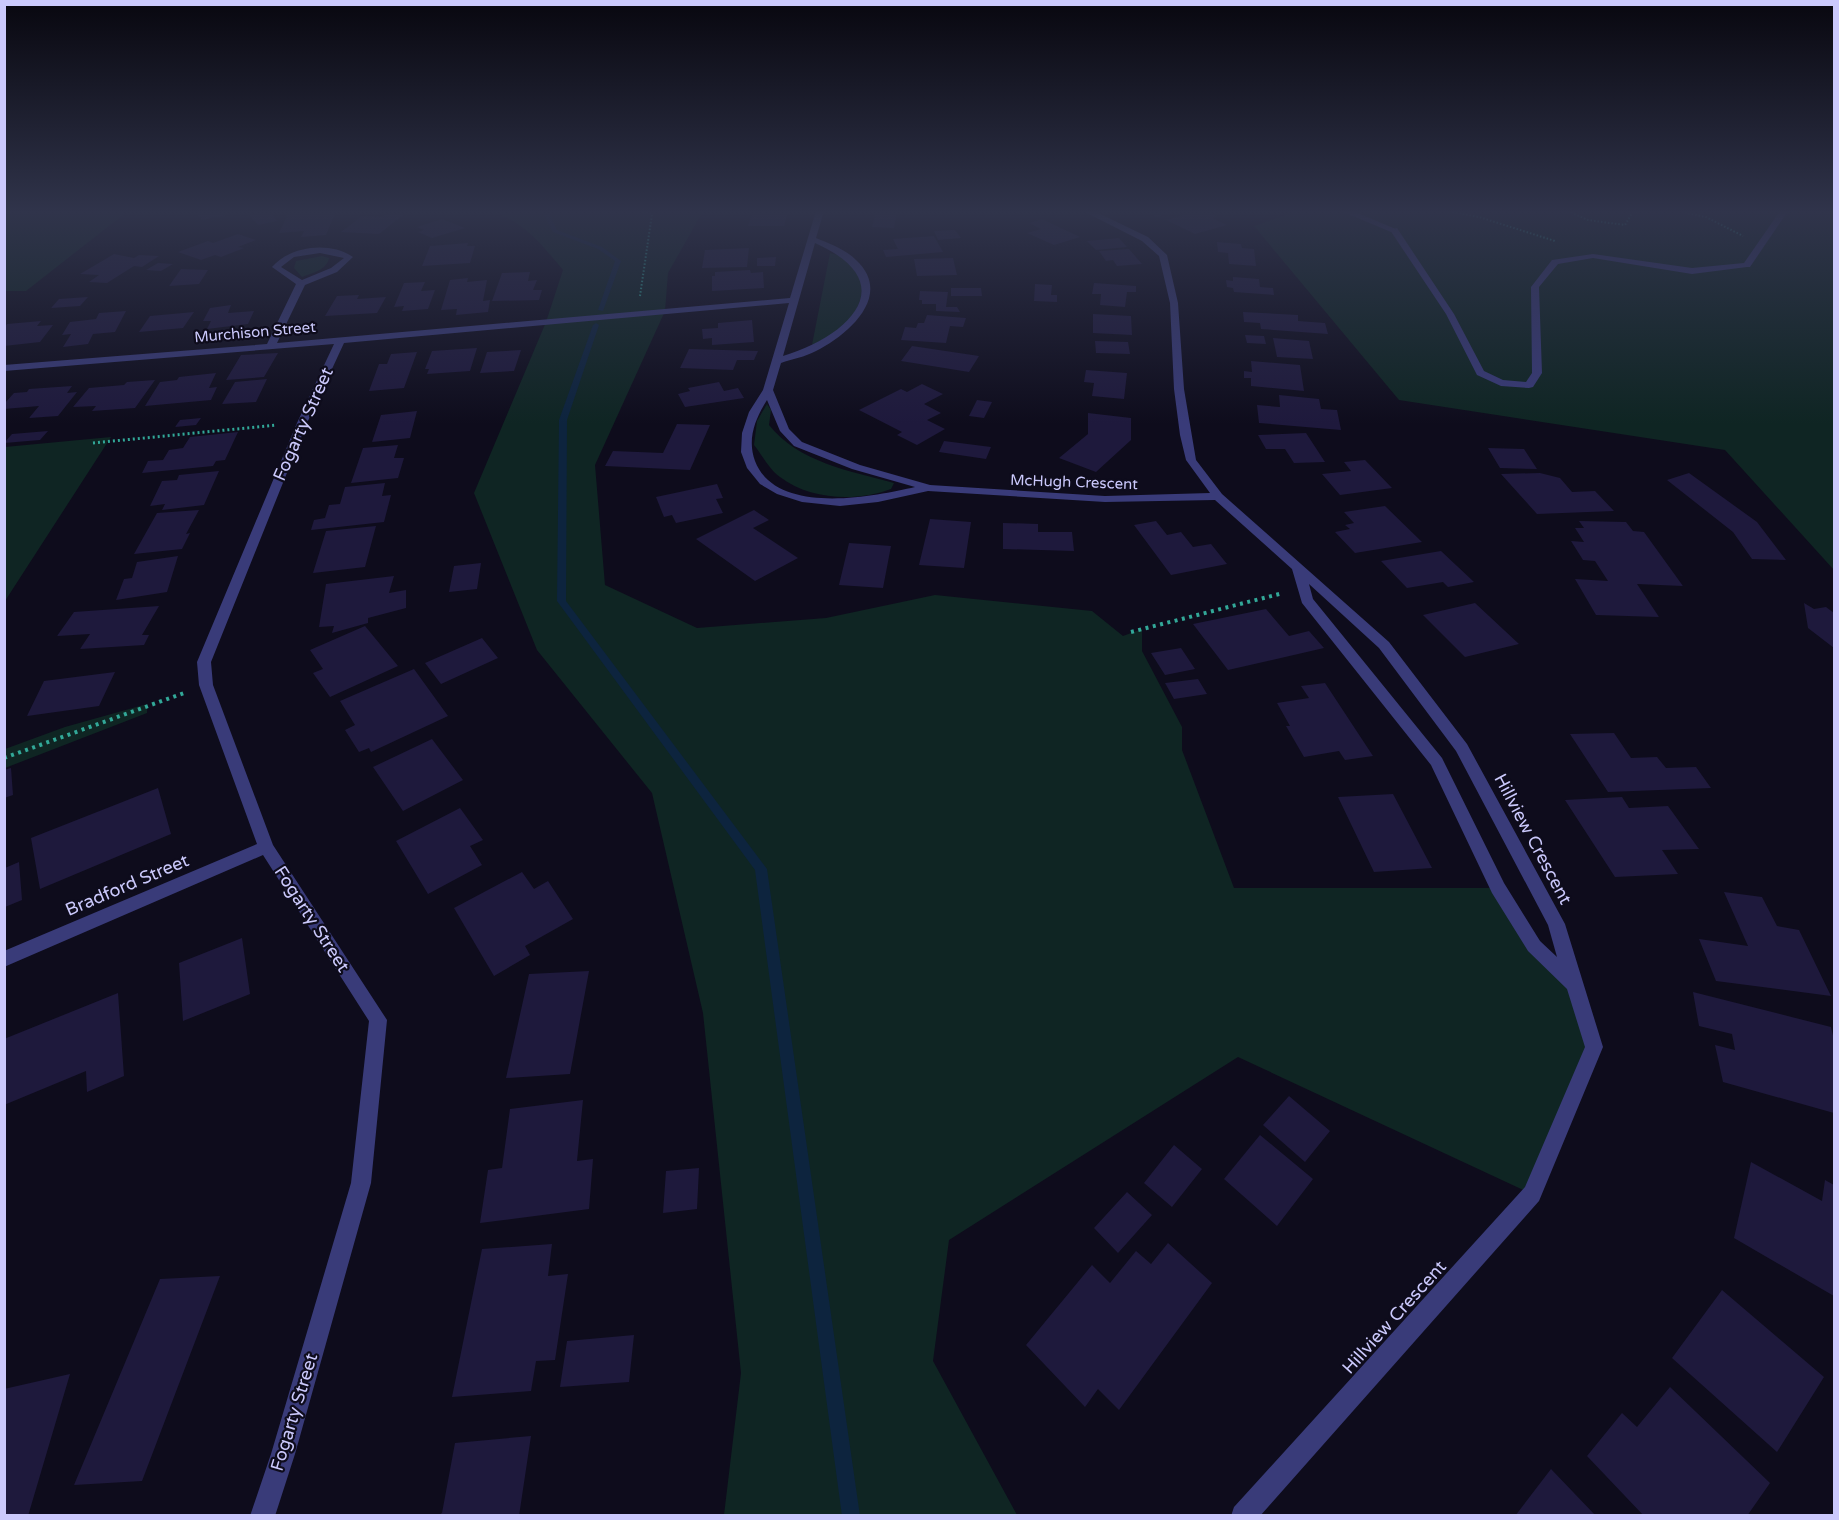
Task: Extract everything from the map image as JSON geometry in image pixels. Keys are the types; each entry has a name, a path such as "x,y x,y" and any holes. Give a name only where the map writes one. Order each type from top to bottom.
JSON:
{"street":[{"name":"McHugh Crescent","path":"800,282 768,390 757,404 749,422 745,455 751,468 763,481 778,490 802,499 826,502 881,498 929,488"},
{"path":"777,361 811,350 836,335 857,317 864,304 866,292 864,282"},
{"name":"Hillview Crescent","path":"1169,282 1174,303 1185,435 1191,460 1218,496 1384,645 1462,748 1556,924 1594,1047 1532,1194 1243,1515"},
{"path":"1429,282 1450,314 1480,372 1501,383 1528,385 1538,373 1534,287 1538,282"},
{"path":"271,346 301,283"},
{"name":"Murchison Street","path":"4,368 340,341 795,300"},
{"name":"Fogarty Street","path":"262,1515 361,1184 378,1020 266,847 206,685 204,662 302,423 340,341"},
{"name":"McHugh Crescent","path":"768,390 785,431 798,444 856,467 929,488 1105,499 1218,496"},
{"path":"1298,568 1307,600 1437,762 1498,888 1534,946 1576,986"},
{"name":"Bradford Street","path":"4,959 266,847"}],"path":[{"path":"637,314 642,282"},
{"path":"93,443 302,423"},
{"path":"1131,632 1304,588"},
{"path":"4,758 206,685"}],"green space":[{"path":"5,282 38,282 26,291 5,291"},
{"path":"559,282 667,282 665,311 595,465 605,585 697,628 826,618 935,595 1092,611 1123,636 1142,629 1142,651 1182,727 1182,750 1234,888 1498,888 1576,986 1594,1047 1532,1194 1238,1057 949,1240 933,1361 1017,1515 724,1515 741,1373 703,1013 652,793 537,650 474,493 546,322"},
{"path":"824,282 861,282 860,302 854,314 834,334 812,345"},
{"path":"1301,282 1834,282 1834,570 1725,450 1399,400"},
{"path":"767,404 771,410 769,425 795,448 826,463 894,483 891,489 864,496 834,496 805,490 780,477 754,445 757,421"},
{"path":"111,437 5,601 5,447"},
{"path":"147,704 147,713 5,768 5,749 65,727"}],"building":[{"path":"172,282 200,282 199,284 169,286"},
{"path":"425,282 421,291 435,290 428,309 402,311 404,306 394,307 404,283"},
{"path":"449,282 487,282 483,301 490,300 488,312 456,315 457,309 441,310"},
{"path":"499,282 536,282 533,290 542,290 539,300 492,301"},
{"path":"712,282 764,282 764,288 712,291"},
{"path":"1226,282 1259,282 1260,287 1273,288 1274,295 1234,292 1233,288 1227,287"},
{"path":"1094,283 1136,286 1136,292 1127,292 1125,307 1100,305 1101,294 1092,294"},
{"path":"1035,284 1052,285 1051,295 1057,295 1057,302 1034,301"},
{"path":"951,288 981,288 982,296 951,296"},
{"path":"920,291 948,292 946,307 957,307 960,312 936,311 936,304 922,304 922,300 919,300"},
{"path":"359,295 357,299 386,297 377,313 325,316 337,296"},
{"path":"88,297 80,306 51,308 59,299"},
{"path":"231,305 228,313 254,311 248,324 207,329 211,321 203,321 210,308"},
{"path":"126,311 115,332 93,334 88,344 63,347 71,334 62,335 70,322 96,319 99,313"},
{"path":"194,312 183,328 139,332 150,316"},
{"path":"1243,312 1298,315 1298,321 1325,323 1328,334 1261,329 1260,323 1244,322"},
{"path":"1093,314 1131,316 1132,335 1093,333"},
{"path":"927,315 966,318 963,327 950,326 946,343 901,340 905,327 916,328 918,323 924,323"},
{"path":"752,320 754,342 712,345 712,338 703,339 702,329 718,328 718,323"},
{"path":"41,321 37,326 53,325 40,342 4,346 4,328 7,324"},
{"path":"1245,335 1264,336 1266,344 1247,343"},
{"path":"1273,338 1309,341 1313,359 1277,357"},
{"path":"1095,341 1128,342 1130,354 1096,353"},
{"path":"912,346 979,356 969,372 901,361"},
{"path":"477,348 470,371 427,374 429,369 425,369 432,351"},
{"path":"689,349 758,351 754,360 737,360 733,370 680,368"},
{"path":"521,350 514,371 480,373 487,352"},
{"path":"417,352 404,388 369,391 379,364 387,364 391,354"},
{"path":"278,353 264,377 226,380 241,355"},
{"path":"1251,361 1300,365 1304,391 1251,386 1251,378 1244,378 1244,371 1252,372"},
{"path":"1086,370 1127,373 1124,399 1092,396 1094,383 1084,382"},
{"path":"216,373 209,388 217,387 211,400 145,406 160,382 177,380 179,377"},
{"path":"267,379 256,402 222,404 235,382"},
{"path":"155,380 135,408 92,411 96,406 73,407 89,388"},
{"path":"719,382 724,391 738,388 744,398 685,407 678,394 690,391 688,388"},
{"path":"922,384 943,394 924,404 941,413 927,420 945,429 917,445 897,435 902,432 859,410 901,389 907,392"},
{"path":"72,386 67,393 77,392 58,416 29,418 39,406 4,409 4,404 14,393 27,392 29,389"},
{"path":"1279,395 1319,399 1321,409 1337,410 1341,430 1259,423 1257,405 1280,407"},
{"path":"977,400 992,402 984,418 969,416"},
{"path":"417,411 410,438 372,442 381,415"},
{"path":"1088,413 1131,418 1131,440 1096,472 1059,458 1088,434"},
{"path":"201,418 196,425 175,427 180,420"},
{"path":"677,424 710,425 690,470 605,466 613,451 663,453"},
{"path":"48,431 40,440 4,443 12,434"},
{"path":"238,432 225,460 216,461 213,466 142,473 148,461 163,460 169,450 183,448 190,437"},
{"path":"1306,433 1325,462 1294,463 1285,449 1266,449 1258,435"},
{"path":"944,441 991,447 986,459 939,452"},
{"path":"398,445 394,458 404,458 398,478 351,483 363,448"},
{"path":"1488,448 1524,449 1537,469 1500,468"},
{"path":"1365,460 1392,488 1340,495 1322,474 1351,471 1344,462"},
{"path":"219,471 204,505 162,510 165,504 150,506 162,481 177,480 179,475"},
{"path":"1540,473 1560,478 1572,492 1595,491 1614,511 1537,514 1501,474"},
{"path":"1689,473 1757,522 1786,560 1752,559 1733,532 1667,480"},
{"path":"385,483 382,496 391,495 384,522 311,530 314,520 325,518 329,505 340,504 345,487"},
{"path":"717,484 723,498 716,499 723,513 676,523 672,515 664,517 656,497"},
{"path":"1385,506 1422,542 1355,553 1335,532 1350,529 1345,525 1354,523 1344,512"},
{"path":"199,510 186,534 190,533 182,549 134,554 157,513"},
{"path":"754,510 769,520 753,528 798,558 755,581 696,539"},
{"path":"930,519 971,522 964,568 919,565"},
{"path":"1156,521 1167,535 1181,532 1193,547 1211,544 1227,564 1171,575 1134,525"},
{"path":"1579,521 1626,522 1633,531 1644,532 1683,586 1637,584 1659,617 1596,615 1575,579 1608,581 1595,561 1583,560 1571,541 1584,542 1575,528 1584,528"},
{"path":"1003,523 1038,524 1038,532 1072,532 1074,551 1003,549"},
{"path":"376,526 365,567 313,573 326,531"},
{"path":"849,543 891,546 883,588 839,585"},
{"path":"1441,551 1474,582 1448,587 1443,582 1407,588 1381,561"},
{"path":"178,556 167,592 116,600 124,579 132,578 137,562"},
{"path":"481,563 477,589 449,592 454,566"},
{"path":"394,576 389,593 406,590 406,608 368,618 368,623 332,633 334,626 319,627 326,584"},
{"path":"1475,603 1519,644 1465,657 1423,615"},
{"path":"1804,603 1814,609 1826,607 1834,613 1834,648 1808,628"},
{"path":"159,606 142,635 149,635 144,645 80,649 90,634 57,636 74,612"},
{"path":"1266,609 1289,636 1309,631 1324,648 1228,670 1193,624"},
{"path":"365,626 398,666 330,697 313,673 323,669 310,650"},
{"path":"482,638 498,658 441,684 425,663"},
{"path":"1181,648 1195,669 1165,675 1151,653"},
{"path":"414,669 448,716 371,752 369,748 359,752 345,730 355,725 340,701"},
{"path":"115,672 99,706 27,716 44,681"},
{"path":"1198,679 1207,694 1174,699 1165,683"},
{"path":"1325,683 1373,756 1345,760 1339,751 1304,757 1286,726 1290,726 1277,703 1309,698 1301,686"},
{"path":"1614,733 1631,758 1657,757 1666,768 1696,767 1711,788 1608,792 1570,734"},
{"path":"432,739 463,780 403,811 373,767"},
{"path":"11,768 13,795 4,798 4,770"},
{"path":"158,788 171,834 40,889 31,838"},
{"path":"1393,794 1432,868 1374,872 1338,797"},
{"path":"1622,797 1629,808 1668,806 1699,849 1662,850 1678,874 1615,877 1565,800"},
{"path":"460,808 483,840 470,846 482,865 428,894 396,841"},
{"path":"19,862 22,900 5,907 5,868"},
{"path":"522,872 534,889 548,881 573,919 525,946 530,955 494,976 454,908"},
{"path":"1724,892 1762,897 1777,926 1799,930 1831,996 1716,981 1699,939 1748,946"},
{"path":"242,938 250,994 183,1021 179,963"},
{"path":"589,971 570,1074 506,1078 529,974"},
{"path":"1693,992 1831,1027 1834,1040 1834,1113 1723,1082 1715,1045 1735,1050 1732,1034 1699,1026"},
{"path":"118,993 124,1076 87,1092 86,1071 4,1105 4,1039"},
{"path":"1289,1096 1330,1131 1305,1162 1263,1125"},
{"path":"583,1100 577,1161 593,1159 589,1209 480,1223 488,1170 502,1168 510,1109"},
{"path":"1260,1135 1313,1179 1277,1226 1224,1179"},
{"path":"1174,1145 1202,1169 1172,1207 1144,1183"},
{"path":"1751,1162 1822,1201 1825,1180 1834,1185 1834,1296 1734,1238"},
{"path":"699,1168 697,1209 663,1213 666,1171"},
{"path":"1127,1192 1152,1215 1118,1253 1094,1228"},
{"path":"1168,1243 1212,1283 1119,1410 1098,1389 1085,1407 1026,1345 1092,1265 1110,1283 1136,1251 1151,1264"},
{"path":"552,1244 548,1276 568,1274 555,1360 536,1361 531,1391 452,1397 482,1249"},
{"path":"220,1276 142,1481 74,1485 160,1279"},
{"path":"1722,1290 1824,1377 1777,1452 1672,1358"},
{"path":"634,1335 629,1382 560,1387 567,1341"},
{"path":"70,1374 28,1516 4,1516 4,1389"},
{"path":"1670,1387 1770,1483 1747,1516 1644,1516 1587,1456 1622,1413 1637,1427"},
{"path":"531,1436 519,1516 437,1516 442,1513 455,1443"},
{"path":"1551,1469 1596,1516 1515,1516"}],"waterway":[{"path":"601,310 611,282"},
{"path":"596,325 563,420 561,601 761,869 851,1516"}]}
